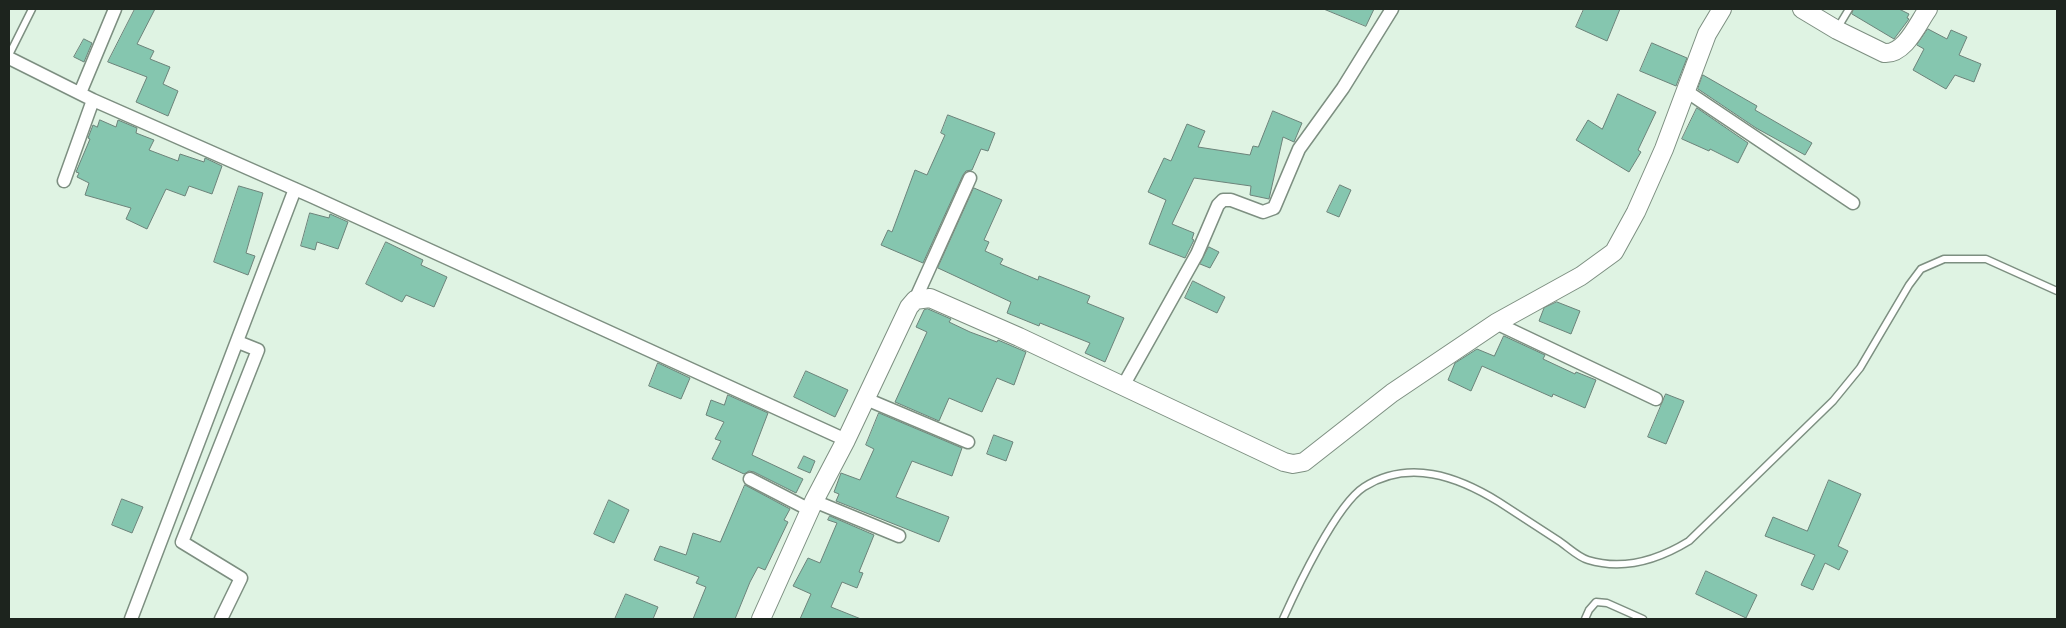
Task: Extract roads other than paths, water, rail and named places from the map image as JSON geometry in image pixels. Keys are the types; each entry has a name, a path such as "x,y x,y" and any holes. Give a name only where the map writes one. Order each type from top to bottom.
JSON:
{"street":[{"path":"80,93 115,9"},
{"path":"1123,386 1197,254 1218,205 1223,200 1231,200 1263,212 1274,208 1299,149 1343,88 1392,9"},
{"path":"915,300 930,298 1019,337 1284,462 1293,464 1304,462 1392,393 1496,323 1581,276 1614,252 1636,212 1664,150 1707,34 1722,9"},
{"path":"1802,9 1837,30 1884,54 1891,54 1902,47 1928,9"},
{"path":"9,56 93,100 295,189 846,440"},
{"path":"1686,90 1853,203"},
{"path":"64,181 93,100"},
{"path":"766,618 812,505 846,440 909,307 915,300 970,178"},
{"path":"131,619 295,189"},
{"path":"1496,323 1656,399"},
{"path":"222,619 241,578 182,542 258,350 238,342"},
{"path":"866,399 968,442"},
{"path":"750,479 812,505 899,536"}],"lane":[{"path":"9,56 32,9"},
{"path":"1837,30 1849,9"},
{"path":"1283,619 1323,540 1352,498 1364,487 1398,474 1421,471 1451,478 1487,494 1586,560 1624,566 1667,555 1689,541 1833,401 1860,368 1909,285 1921,269 1944,259 1986,259 2057,291"},
{"path":"1585,619 1589,610 1596,602 1607,603 1643,619"}]}
